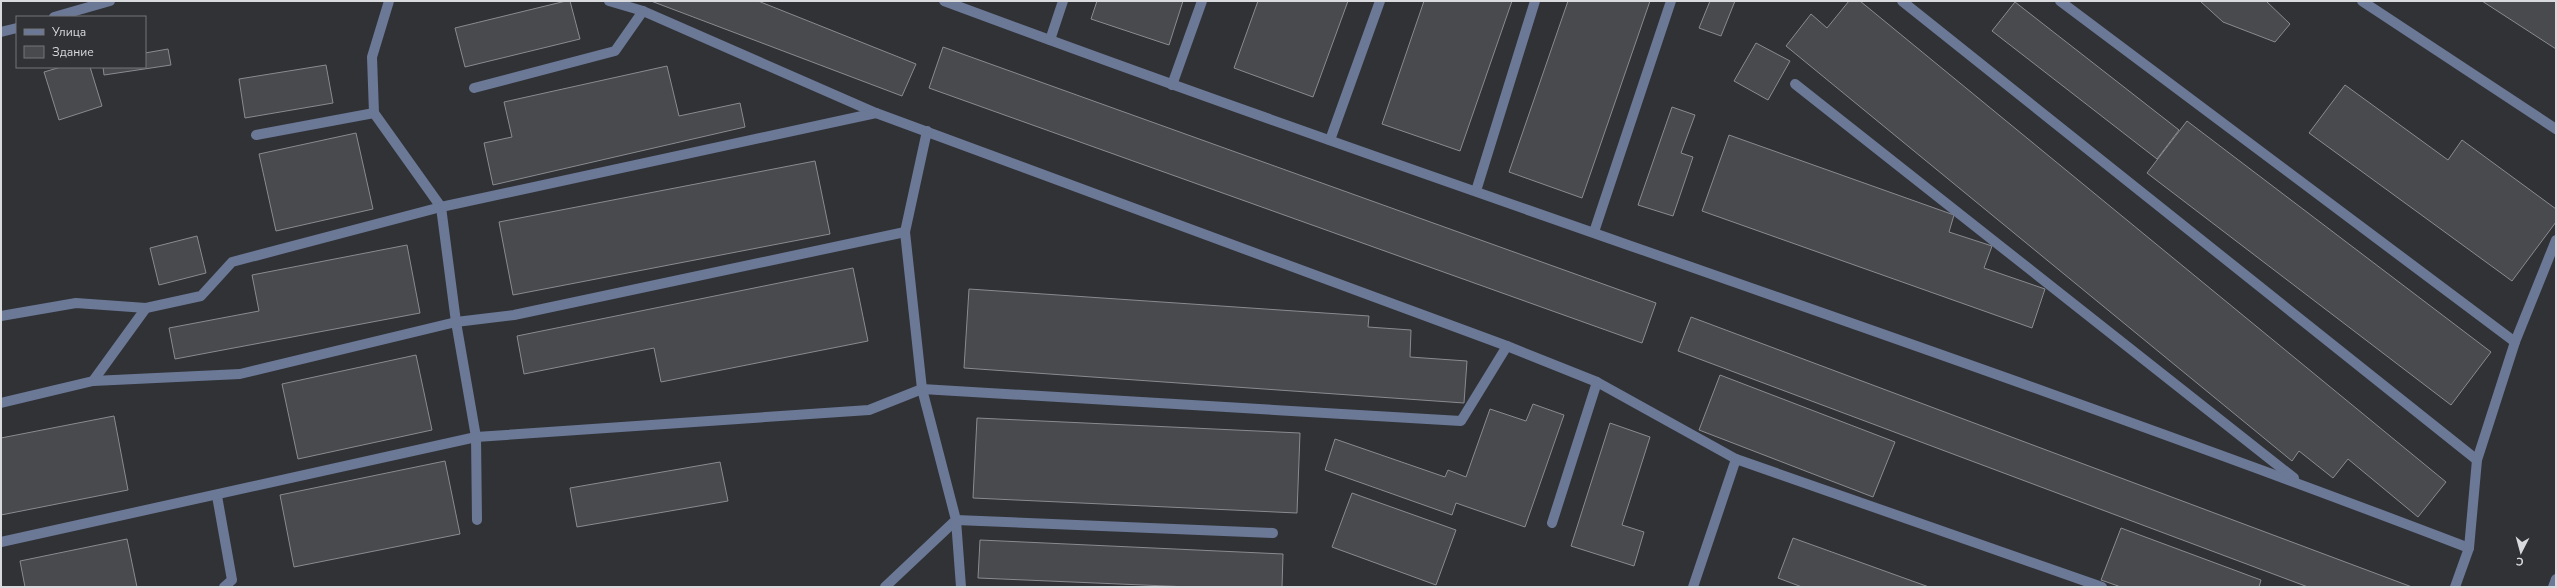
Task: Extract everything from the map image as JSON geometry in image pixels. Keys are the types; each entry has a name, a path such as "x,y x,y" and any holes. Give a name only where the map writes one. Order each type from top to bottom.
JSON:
{"lane":[{"path":"58,16 110,1"},
{"path":"389,1 372,57 374,113 441,207 456,322 476,437 477,520"},
{"path":"609,1 643,11 876,113 1508,346 1597,382 1736,459 2102,587"},
{"path":"944,1 1172,85 1594,232 2302,484 2469,548"},
{"path":"1050,40 1063,1"},
{"path":"1172,85 1202,1"},
{"path":"1330,140 1380,1"},
{"path":"1476,191 1534,1"},
{"path":"1594,232 1671,1"},
{"path":"1902,1 2477,460"},
{"path":"2060,1 2515,342"},
{"path":"2362,1 2556,129"},
{"path":"474,88 615,51 643,11"},
{"path":"1,32 16,28"},
{"path":"1795,84 2302,484"},
{"path":"256,135 374,113"},
{"path":"1,316 76,302 146,308 201,296 232,262 441,207 876,113"},
{"path":"927,131 905,232 922,389 956,520 961,587"},
{"path":"1,403 93,382 240,374 456,322 514,315 905,232"},
{"path":"2455,587 2469,548 2477,460 2515,342 2556,240"},
{"path":"93,382 146,308"},
{"path":"1,542 217,496 476,437 869,410 922,389 1461,421 1508,346"},
{"path":"1552,523 1597,382"},
{"path":"1693,587 1736,459"},
{"path":"217,496 232,580 224,587"},
{"path":"885,587 956,520 1273,533"},
{"path":"2553,587 2556,579"}],"building":[{"path":"570,1 580,39 465,67 455,28"},
{"path":"651,1 758,1 916,64 902,96"},
{"path":"1097,1 1183,1 1169,45 1091,19"},
{"path":"1258,1 1348,1 1313,97 1234,68"},
{"path":"1424,1 1512,1 1460,151 1382,124"},
{"path":"1568,1 1650,1 1582,198 1509,172"},
{"path":"1710,1 1735,1 1721,36 1699,28"},
{"path":"1849,1 1860,1 2446,482 2418,517 2348,459 2333,478 2299,451 2292,461 1786,46 1811,14 1827,28"},
{"path":"2200,1 2266,1 2290,24 2275,42 2223,22"},
{"path":"2482,1 2556,1 2556,49"},
{"path":"2015,2 2179,130 2157,159 1992,31"},
{"path":"1756,43 1790,61 1768,100 1734,81"},
{"path":"943,47 1656,303 1642,343 929,88"},
{"path":"168,49 171,65 104,75 103,68 146,68 146,53"},
{"path":"326,65 333,103 245,118 239,79"},
{"path":"667,66 679,116 740,103 745,127 493,185 484,143 512,137 504,102"},
{"path":"58,68 90,68 102,106 59,120 44,72"},
{"path":"2345,85 2448,160 2462,140 2556,209 2556,222 2512,281 2309,133"},
{"path":"1672,107 1695,115 1681,153 1693,157 1673,216 1638,205"},
{"path":"2187,121 2491,352 2451,405 2147,173"},
{"path":"356,133 373,209 276,231 259,154"},
{"path":"1729,135 1954,215 1949,232 1992,246 1984,268 2045,289 2032,328 1702,211"},
{"path":"815,161 830,234 513,295 499,222"},
{"path":"197,236 206,273 159,285 150,248"},
{"path":"407,245 420,313 175,359 169,328 259,311 252,275"},
{"path":"853,268 868,341 661,382 654,348 524,374 517,336"},
{"path":"969,289 1369,316 1368,327 1411,330 1410,357 1467,361 1464,403 964,368"},
{"path":"1691,317 2412,587 2308,587 1678,351"},
{"path":"416,355 432,430 298,459 282,384"},
{"path":"1720,375 1895,442 1873,497 1699,430"},
{"path":"1533,404 1564,415 1525,527 1456,503 1452,515 1325,470 1335,439 1445,477 1448,470 1466,477 1490,409 1526,421"},
{"path":"114,416 128,490 1,515 1,438"},
{"path":"977,418 1300,433 1297,513 973,498"},
{"path":"1610,423 1650,437 1622,525 1644,532 1634,566 1571,546"},
{"path":"445,461 460,534 294,567 280,495"},
{"path":"720,462 728,501 577,527 570,488"},
{"path":"1352,493 1456,530 1436,585 1332,547"},
{"path":"2121,528 2261,580 2259,587 2121,587 2101,580"},
{"path":"1793,538 1929,587 1802,587 1778,578"},
{"path":"127,539 137,587 25,587 20,561"},
{"path":"980,540 1283,554 1282,587 1190,587 978,578"}]}
